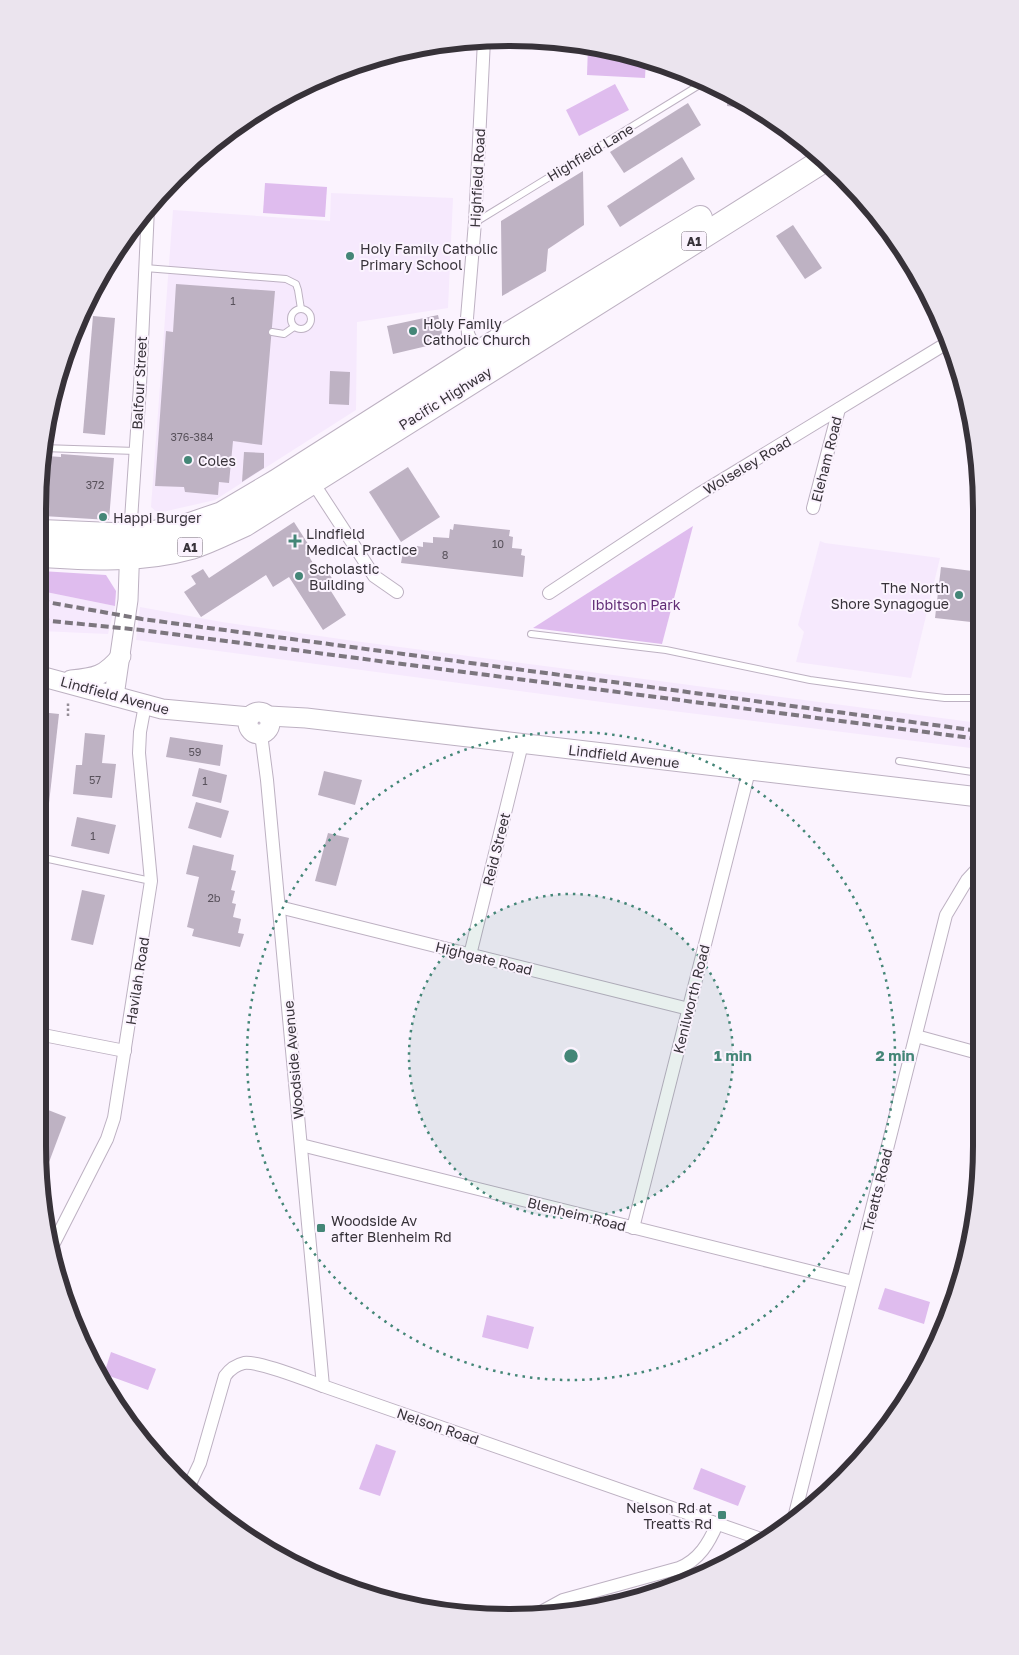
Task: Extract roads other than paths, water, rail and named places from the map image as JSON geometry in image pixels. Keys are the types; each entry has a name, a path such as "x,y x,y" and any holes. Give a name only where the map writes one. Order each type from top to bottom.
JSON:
{"highway":[{"name":"Pacific Highway","path":"46,532 112,536 130,546 172,552 213,539 244,524 312,481 482,362 806,153"},
{"name":"Pacific Highway","path":"46,555 112,558 130,546 168,531 222,514 818,164"}],"street":[{"name":"Highfield Road","path":"482,362 468,334 466,318 475,222 484,47"},
{"name":"Balfour Street","path":"130,546 147,220"},
{"name":"Wolseley Road","path":"550,593 699,494 942,346"},
{"name":"Eleham Road","path":"813,508 839,409"},
{"path":"312,481 374,576 397,592"},
{"path":"114,696 128,600 130,546"},
{"path":"63,681 85,679 103,674 121,656"},
{"name":"Lindfield Avenue","path":"46,677 145,705 179,711 250,717"},
{"name":"Havilah Road","path":"56,1239 107,1139 114,1118 151,881 139,753 140,732 145,705"},
{"path":"259,711 269,716 270,725 267,731 261,734 249,728 250,717 259,711"},
{"name":"Lindfield Avenue","path":"269,716 306,718 973,796"},
{"name":"Woodside Avenue","path":"261,734 279,907 323,1386"},
{"name":"Reid Street","path":"470,954 522,744"},
{"name":"Kenilworth Road","path":"634,1228 749,771"},
{"name":"Treatts Road","path":"796,1510 946,915 973,874"},
{"name":"Highgate Road","path":"279,907 689,1009"},
{"path":"46,1036 125,1051"},
{"path":"916,1036 973,1051"},
{"name":"Blenheim Road","path":"301,1145 853,1282"},
{"name":"Nelson Road","path":"191,1482 200,1463 222,1382 230,1370 242,1364 256,1364 756,1537"},
{"path":"550,1607 563,1600 679,1568 690,1563 702,1552 713,1535 717,1524"}],"lane":[{"name":"Highfield Lane","path":"475,222 697,86"},
{"path":"145,268 286,279 296,284 301,309"},
{"path":"301,309 309,313 311,321 301,330 294,327 291,322 291,317 296,310 301,309"},
{"path":"272,332 284,334 294,327"},
{"path":"50,448 136,451"},
{"path":"531,634 666,650 810,680 945,698 973,698"},
{"path":"899,761 973,772"},
{"path":"46,858 151,881"}],"railway":[{"path":"46,602 142,619 973,730"},
{"path":"46,620 141,630 973,738"}],"place":[{"name":"Holy Family Catholic Primary School","path":"350,256"},
{"name":"Holy Family Catholic Church","path":"413,331"},
{"name":"Coles","path":"188,460"},
{"name":"Happi Burger","path":"103,517"},
{"name":"Lindfield Medical Practice","path":"295,541"},
{"name":"Scholastic Building","path":"299,576"},
{"name":"The North Shore Synagogue","path":"959,595"},
{"name":"Woodside Av after Blenheim Rd","path":"321,1228"},
{"name":"Nelson Rd at Treatts Rd","path":"722,1515"}],"park label":[{"name":"Ibbitson Park","path":"636,604"}]}
